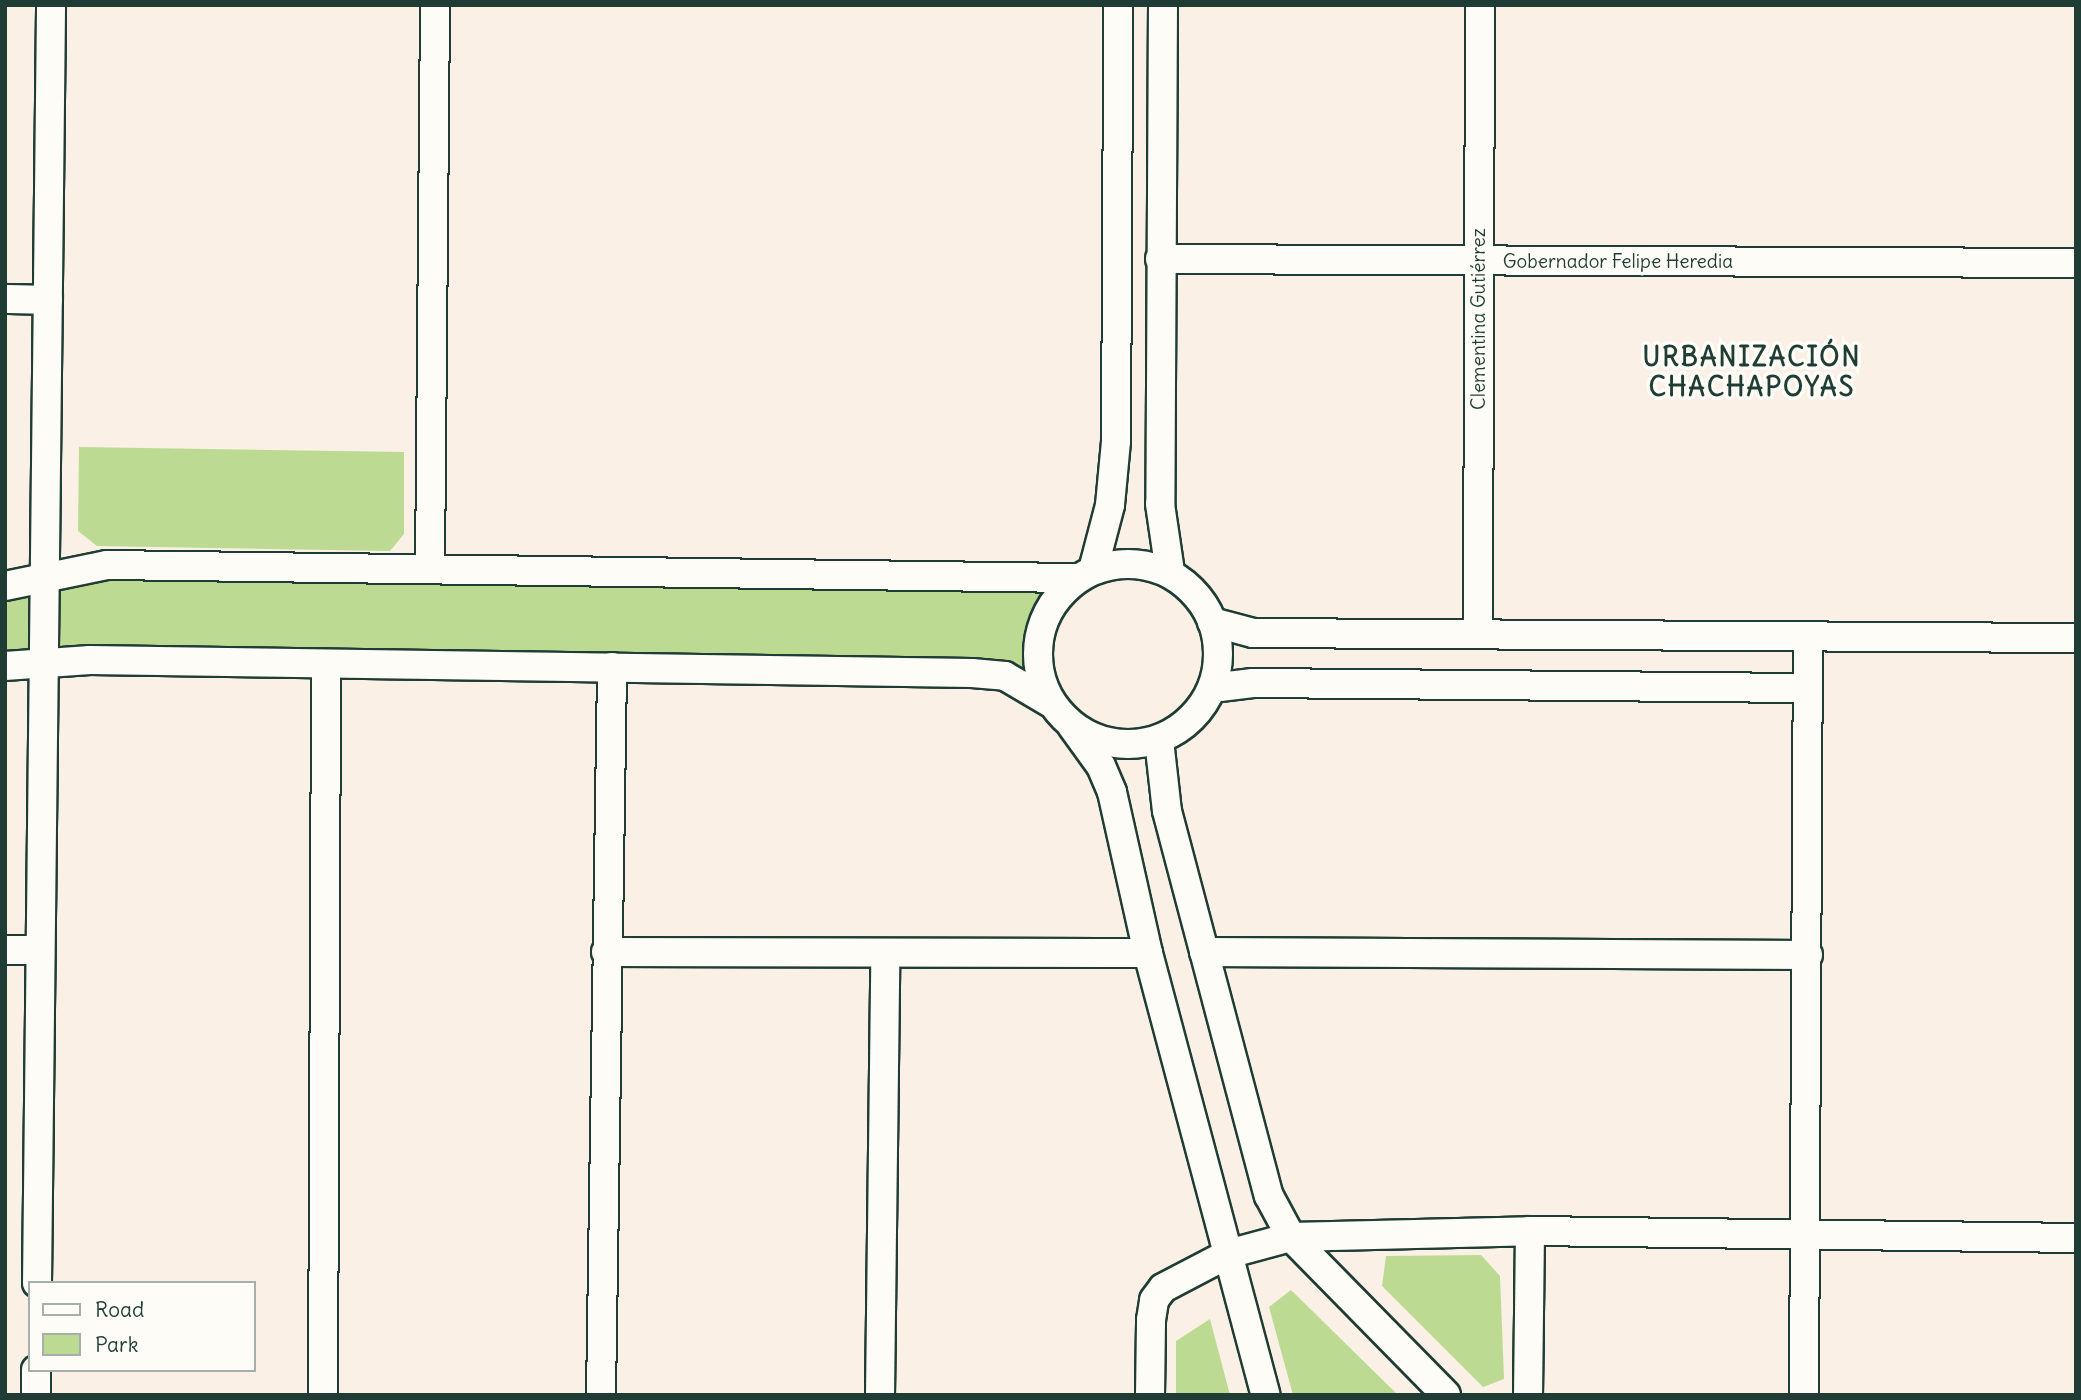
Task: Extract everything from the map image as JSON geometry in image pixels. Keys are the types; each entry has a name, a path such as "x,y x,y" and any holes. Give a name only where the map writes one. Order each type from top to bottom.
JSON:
{"street":[{"path":"37,1281 41,663 51,5"},
{"path":"430,568 435,5"},
{"path":"1051,703 1039,674 1037,648 1044,621 1058,597 1086,574 1110,505 1116,441 1118,5"},
{"path":"1163,5 1160,504 1170,572"},
{"name":"Clementina Gutiérrez","path":"1478,633 1480,5"},
{"name":"Gobernador Felipe Heredia","path":"1160,258 1479,262 2076,263"},
{"path":"5,299 48,300"},
{"path":"5,586 107,565 1086,574 1119,564 1170,572 1193,590 1212,622 1218,643 1212,688 1191,719 1159,740 1129,746 1099,741 1072,726"},
{"path":"1212,622 1253,633 2076,638"},
{"path":"1804,1395 1808,637"},
{"path":"5,666 41,663 326,664 1005,676 1051,703 1072,726 1101,766 1112,792 1148,953 1266,1395"},
{"path":"323,1395 326,664"},
{"path":"601,1395 612,667"},
{"path":"1212,688 1253,683 1807,688"},
{"path":"1159,740 1167,811 1269,1196 1291,1237 1446,1395"},
{"path":"5,950 38,950"},
{"path":"606,952 886,956 1148,953"},
{"path":"1204,952 1808,955"},
{"path":"880,1395 886,956"},
{"path":"1528,1395 1530,1231"},
{"path":"1150,1395 1154,1300 1163,1289 1228,1254 1291,1237 1530,1231 2076,1238"},
{"path":"36,1372 36,1395"}],"green space":[{"path":"79,447 404,452 404,534 390,551 97,546 78,531"},
{"path":"107,565 1078,578 1044,621 1040,695 1005,676 5,665 5,586"},
{"path":"1481,1255 1500,1276 1504,1379 1483,1387 1382,1286 1386,1256"},
{"path":"1291,1290 1398,1395 1293,1395 1269,1307"},
{"path":"1210,1319 1230,1395 1176,1395 1176,1341"}],"district":[{"name":"URBANIZACIÓN CHACHAPOYAS","path":"1752,372"}]}
